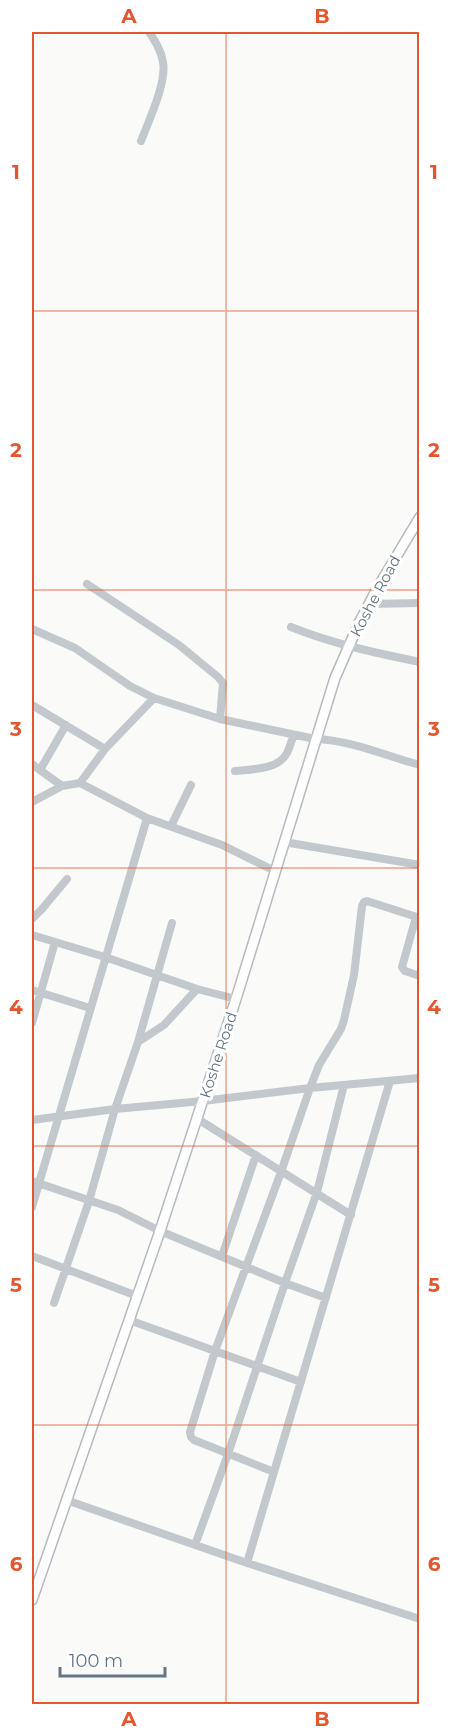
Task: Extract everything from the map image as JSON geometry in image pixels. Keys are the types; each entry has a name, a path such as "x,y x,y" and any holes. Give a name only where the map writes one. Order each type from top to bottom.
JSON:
{"main road":[{"name":"Koshe Road","path":"32,1600 160,1232 236,999 335,678 369,604 420,517"}],"street":[{"path":"141,141 164,78 160,50 149,32"},
{"path":"87,584 179,645 218,676 223,683 220,719"},
{"path":"369,604 420,603"},
{"path":"291,627 348,647 420,662"},
{"path":"32,629 75,648 130,686 154,698 220,719 315,740 331,740 420,765"},
{"path":"80,783 105,749 154,698"},
{"path":"32,705 105,749"},
{"path":"40,770 66,725"},
{"path":"235,771 271,766 286,754 294,735"},
{"path":"32,764 62,786"},
{"path":"32,802 62,786 80,783 147,818 222,845 275,871"},
{"path":"171,826 190,785"},
{"path":"32,1207 35,1182 58,1116 147,818"},
{"path":"284,842 420,865"},
{"path":"32,920 67,879"},
{"path":"274,1472 194,1440 190,1432 215,1351 310,1088 319,1065 344,1020 354,975 364,902 367,901 418,918 402,967 420,976"},
{"path":"54,1303 89,1201 172,923"},
{"path":"32,935 197,989 236,999"},
{"path":"32,1023 55,942"},
{"path":"138,1042 164,1025 197,989"},
{"path":"32,990 90,1008"},
{"path":"32,1120 115,1108 420,1078"},
{"path":"247,1563 390,1081"},
{"path":"195,1545 317,1192 345,1085"},
{"path":"196,1118 351,1215"},
{"path":"222,1256 256,1155"},
{"path":"35,1182 118,1210 160,1232 326,1298"},
{"path":"32,1256 137,1296"},
{"path":"129,1320 301,1382"},
{"path":"66,1500 247,1563 420,1619"}]}
